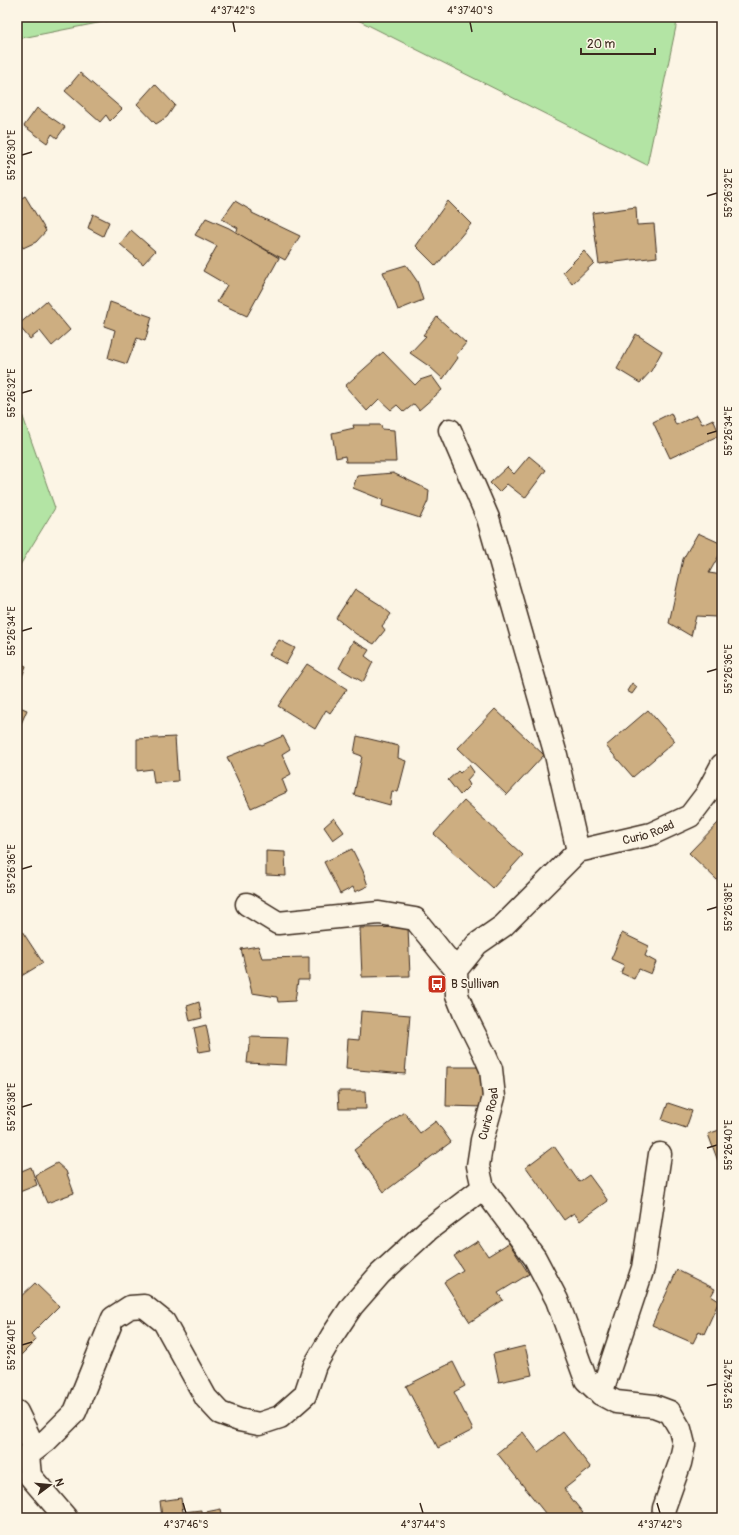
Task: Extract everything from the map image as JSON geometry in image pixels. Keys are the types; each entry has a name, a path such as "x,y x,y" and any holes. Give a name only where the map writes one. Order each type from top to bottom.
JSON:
{"street":[{"path":"247,904 278,923 378,913 415,919 456,970 476,944 502,926 578,851 556,755 488,518 450,430"},
{"name":"Curio Road","path":"578,851 651,834 690,816 706,795 722,765"},
{"name":"Curio Road","path":"456,970 457,995 491,1069 494,1096 482,1140 478,1166 483,1188 535,1258 557,1300 586,1380 601,1394 616,1402 654,1406 670,1412 680,1429 684,1445 680,1463 664,1508 663,1518"},
{"path":"601,1394 643,1268 660,1154"},
{"path":"66,1518 30,1476 28,1455 75,1412 113,1318 130,1307 144,1306 164,1322 206,1398 220,1413 239,1420 259,1424 280,1417 305,1395 315,1365 332,1336 352,1306 380,1274 429,1229 483,1188"},
{"path":"17,1412 36,1449"}],"green space":[{"path":"17,17 128,17 17,39"},
{"path":"352,17 678,17 647,165"},
{"path":"17,400 55,508 17,570"}],"building":[{"path":"80,73 122,109 110,121 106,115 100,122 65,91"},
{"path":"155,84 175,105 167,117 156,124 137,104"},
{"path":"37,108 65,127 57,138 52,134 47,143 24,126"},
{"path":"25,196 46,231 36,242 23,248 17,238 17,201"},
{"path":"235,201 252,211 252,213 300,236 285,260 236,233 238,228 222,219"},
{"path":"448,201 471,224 436,266 416,246"},
{"path":"636,207 637,225 654,224 657,257 599,264 592,213"},
{"path":"93,214 109,222 103,236 88,228"},
{"path":"206,218 229,228 279,258 247,316 217,302 227,285 203,271 217,246 195,235"},
{"path":"131,230 155,251 143,264 120,244"},
{"path":"584,251 594,263 572,284 563,272"},
{"path":"406,265 417,281 423,300 398,310 383,272"},
{"path":"46,301 70,330 52,346 40,331 30,339 18,325"},
{"path":"110,302 152,317 145,341 137,338 127,364 108,358 115,330 104,326"},
{"path":"437,317 466,343 456,355 458,358 443,379 430,367 410,353 426,336 423,335"},
{"path":"636,334 662,351 651,371 640,383 617,369"},
{"path":"383,352 415,385 420,380 432,376 442,390 419,410 414,404 404,412 397,405 391,410 379,399 367,411 345,386"},
{"path":"671,413 676,425 697,415 702,424 713,419 720,435 670,458 653,422"},
{"path":"353,425 381,425 382,429 394,430 396,462 346,462 345,456 336,458 332,433 354,428"},
{"path":"529,456 546,470 525,498 507,484 499,492 490,483 507,467 514,474"},
{"path":"393,473 429,490 428,501 420,518 382,506 383,500 353,488 357,476"},
{"path":"698,533 722,544 722,550 709,573 722,575 722,587 716,617 696,616 691,636 669,623 683,559"},
{"path":"355,589 379,604 391,614 382,626 385,630 374,644 356,634 336,618"},
{"path":"279,640 295,648 286,664 269,655"},
{"path":"353,641 369,650 365,656 373,662 363,682 339,668"},
{"path":"17,662 26,666 17,690"},
{"path":"307,664 347,689 330,713 326,710 315,729 278,706"},
{"path":"632,683 637,687 632,694 627,691"},
{"path":"17,706 27,710 17,733"},
{"path":"495,709 544,755 507,795 458,748"},
{"path":"648,710 675,741 633,777 606,746"},
{"path":"283,736 290,749 282,754 291,774 282,779 287,792 251,808 227,757"},
{"path":"357,736 399,746 398,758 406,761 398,792 392,791 390,805 354,795 362,756 354,753"},
{"path":"175,737 178,781 154,783 152,769 137,771 137,739"},
{"path":"469,765 474,772 467,780 470,785 460,795 448,780 458,771 460,773"},
{"path":"464,801 523,855 493,888 434,834"},
{"path":"334,818 344,832 333,840 324,827"},
{"path":"722,819 722,877 718,881 689,853"},
{"path":"352,849 363,871 368,886 355,892 353,887 340,894 324,862"},
{"path":"266,851 285,852 286,876 266,875"},
{"path":"408,927 410,976 362,977 360,928"},
{"path":"20,928 43,963 18,978 17,930"},
{"path":"622,933 649,946 645,956 656,962 651,974 639,969 634,979 621,973 624,965 611,959"},
{"path":"258,946 262,958 309,957 309,980 298,980 295,1001 278,1002 277,997 252,993 241,949"},
{"path":"199,1002 202,1018 190,1021 187,1006"},
{"path":"361,1011 410,1015 405,1074 346,1069 348,1039 359,1040"},
{"path":"206,1025 211,1050 199,1052 194,1028"},
{"path":"250,1037 288,1038 286,1065 247,1063"},
{"path":"447,1067 485,1067 484,1107 446,1106"},
{"path":"338,1091 365,1091 366,1109 339,1109"},
{"path":"668,1103 692,1111 686,1128 662,1120"},
{"path":"404,1112 420,1133 436,1121 451,1142 384,1192 354,1150"},
{"path":"722,1129 722,1172 708,1134"},
{"path":"554,1146 579,1182 589,1175 608,1201 580,1221 574,1213 564,1220 526,1167"},
{"path":"57,1163 66,1171 74,1193 47,1203 35,1175"},
{"path":"31,1167 37,1185 17,1193 17,1173"},
{"path":"478,1241 488,1256 509,1243 529,1274 498,1293 503,1300 470,1322 444,1282 463,1270 454,1256"},
{"path":"677,1270 715,1289 711,1296 719,1301 704,1334 699,1331 693,1343 652,1325"},
{"path":"35,1283 59,1306 31,1334 36,1340 19,1357 17,1354 17,1300"},
{"path":"525,1346 532,1375 499,1382 493,1354"},
{"path":"453,1362 465,1386 454,1392 473,1430 438,1448 406,1386"},
{"path":"523,1432 538,1452 563,1432 591,1468 564,1489 583,1513 576,1518 549,1518 497,1453"},
{"path":"181,1498 183,1512 201,1510 201,1513 221,1509 223,1518 162,1518 160,1501"}],"place":[{"name":"B Sullivan","path":"437,984"}]}
